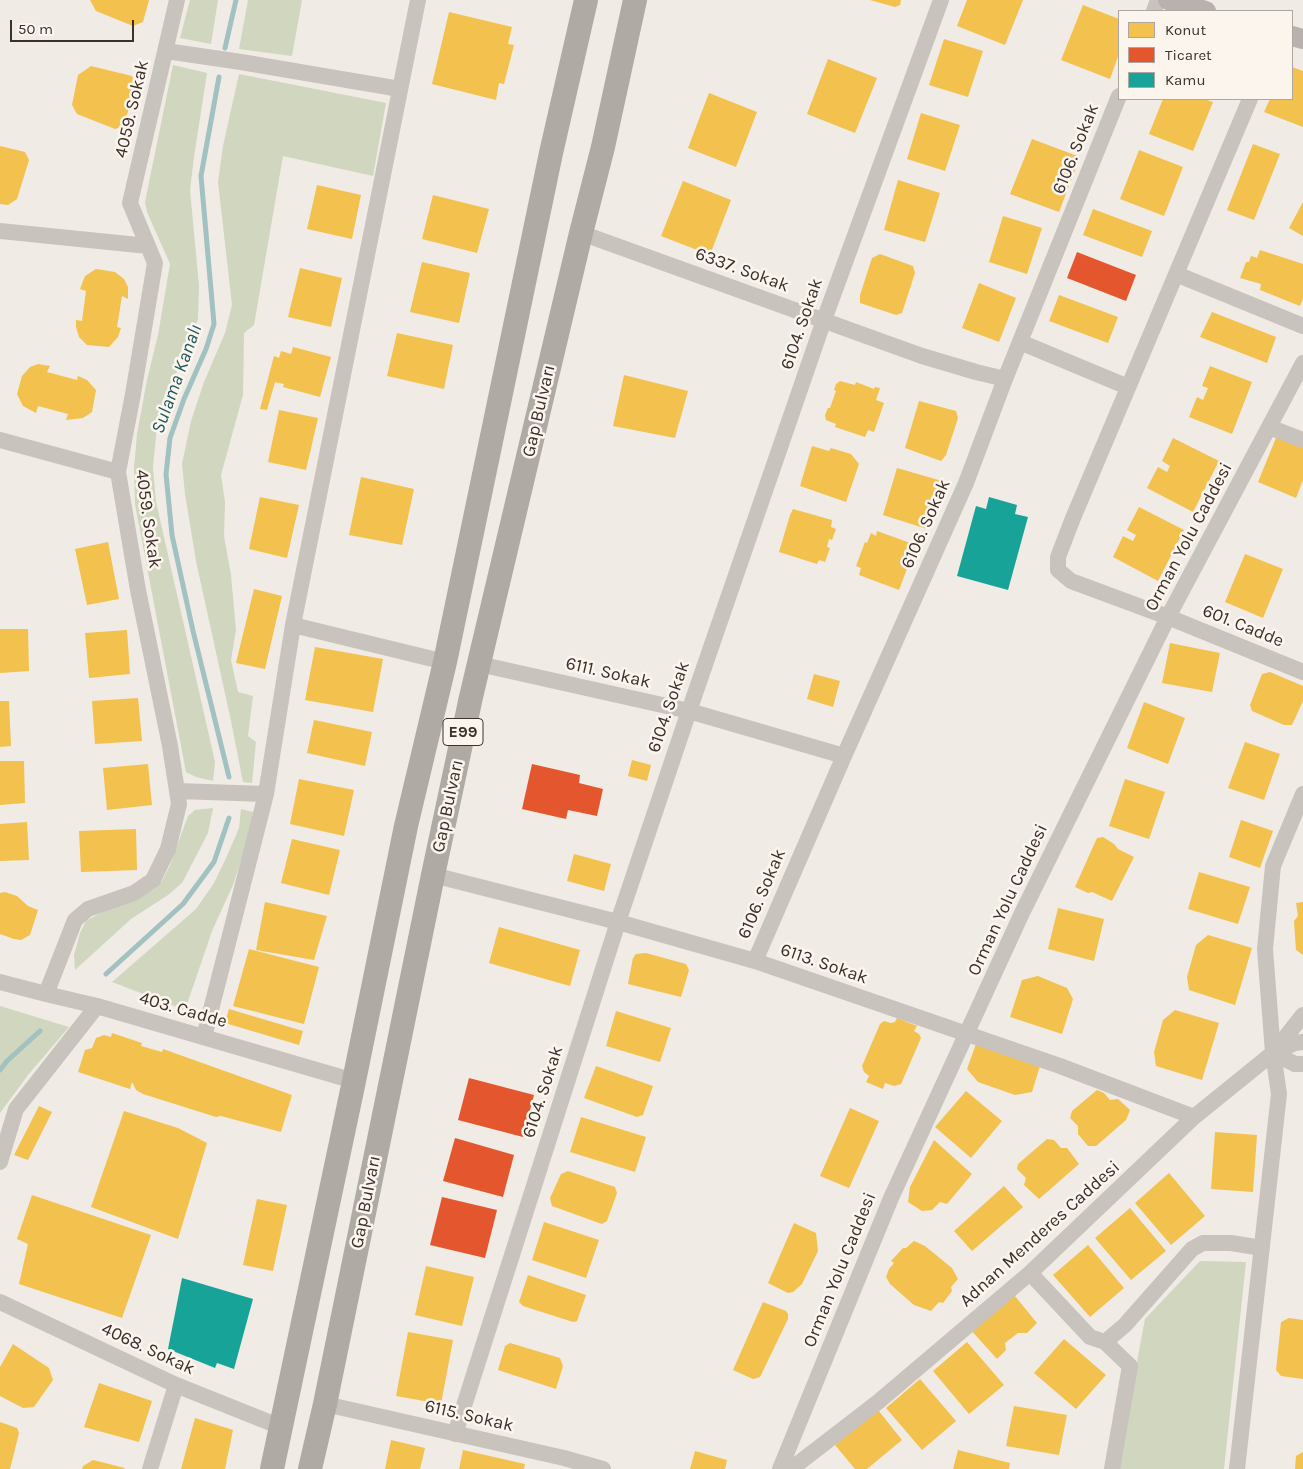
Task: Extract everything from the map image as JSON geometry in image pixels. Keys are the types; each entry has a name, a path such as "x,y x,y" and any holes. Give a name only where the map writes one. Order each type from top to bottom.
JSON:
{"highway":[{"name":"Gap Bulvarı","path":"272,1469 406,826 445,662 551,153 586,0"},
{"name":"Gap Bulvarı","path":"310,1469 326,1404 433,875 479,664 581,232 603,147 635,1"}],"main road":[{"path":"1168,0 1203,10"}],"street":[{"name":"4059. Sokak","path":"46,994 75,920 88,909 134,892 153,880 168,848 179,804 170,746 138,590 118,472 134,394 155,263 130,203 177,0"},
{"path":"204,1037 266,794 293,625 418,0"},
{"name":"6104. Sokak","path":"455,1434 618,922 689,711 824,320 941,0"},
{"path":"166,52 241,62 400,90"},
{"name":"6106. Sokak","path":"755,962 844,756 966,483 1005,379 1118,98"},
{"name":"601. Cadde","path":"1250,100 1058,557 1058,570 1071,581 1168,617 1303,672"},
{"path":"0,231 148,246"},
{"name":"6337. Sokak","path":"581,232 922,356 1005,379"},
{"path":"1176,274 1303,326"},
{"path":"1020,342 1128,387"},
{"name":"Orman Yolu Caddesi","path":"780,1469 891,1198 1022,913 1168,617 1303,363"},
{"path":"1269,427 1303,440"},
{"path":"0,440 118,472"},
{"path":"293,625 445,662"},
{"name":"6111. Sokak","path":"479,664 689,711 844,756"},
{"path":"177,791 266,794"},
{"path":"1237,1469 1279,1094 1273,1053 1264,949 1273,866 1303,794"},
{"name":"6113. Sokak","path":"433,875 618,922 755,962 1060,1066 1194,1117"},
{"name":"403. Cadde","path":"0,982 97,1006 354,1081"},
{"path":"0,1162 16,1109 97,1006"},
{"name":"Adnan Menderes Caddesi","path":"792,1469 878,1402 1030,1273 1194,1117 1273,1053 1303,1015"},
{"path":"1273,1053 1295,1043 1303,1042"},
{"path":"1273,1053 1295,1064 1303,1064"},
{"path":"1105,1342 1125,1325 1192,1249 1203,1243 1231,1243 1262,1248"},
{"path":"1030,1273 1090,1337 1105,1342 1130,1366 1112,1469"},
{"name":"4068. Sokak","path":"0,1302 176,1385 281,1427"},
{"path":"150,1469 176,1385"},
{"name":"6115. Sokak","path":"326,1404 455,1434 562,1464 603,1469"}],"green space":[{"path":"190,0 218,0 211,44 180,38"},
{"path":"248,0 302,0 292,56 239,49"},
{"path":"173,65 207,73 190,190 199,286 198,319 181,363 164,398 157,426 153,467 156,502 215,762 213,781 196,777 186,772 135,504 134,468 137,434 158,335 170,264 147,212 145,202"},
{"path":"239,74 386,103 373,176 283,156 254,325 244,333 243,395 221,475 225,502 224,536 231,575 236,630 231,660 238,692 253,696 248,736 256,742 252,783 243,782 196,561 182,464 191,421 204,382 225,333 232,305 218,182 223,146"},
{"path":"213,808 208,833 182,883 168,895 131,919 75,970 74,955 80,933 86,921 154,889 162,881 170,865 188,816 195,810"},
{"path":"241,809 253,812 248,839 233,885 212,931 185,1010 112,982 196,909 214,883 227,856 239,828"},
{"path":"0,1006 69,1027 28,1075 0,1113"},
{"path":"1200,1261 1246,1262 1224,1469 1117,1469 1145,1319"}],"building: Konut":[{"path":"90,0 149,0 143,22 133,26 96,11"},
{"path":"870,0 901,0 900,5 895,7"},
{"path":"967,0 1023,0 1005,45 957,26"},
{"path":"1083,5 1118,19 1118,57 1110,79 1061,60"},
{"path":"449,12 512,27 508,44 514,45 504,84 499,83 496,100 432,84"},
{"path":"944,39 983,51 968,97 929,85"},
{"path":"828,59 877,78 855,133 807,114"},
{"path":"91,66 132,76 135,85 124,126 115,129 77,114 72,105 78,75"},
{"path":"1293,67 1303,71 1303,127 1264,112 1270,100 1293,100"},
{"path":"709,93 757,112 736,167 688,148"},
{"path":"1163,100 1207,100 1213,102 1193,151 1149,134"},
{"path":"921,113 960,125 945,171 907,159"},
{"path":"1032,139 1080,157 1059,212 1010,194"},
{"path":"1253,144 1280,154 1254,220 1227,210"},
{"path":"0,146 25,152 29,160 17,199 8,205 0,204"},
{"path":"1139,150 1183,167 1164,216 1120,199"},
{"path":"898,180 940,193 925,242 884,230"},
{"path":"683,181 731,200 710,255 661,236"},
{"path":"317,185 361,195 352,239 307,229"},
{"path":"433,195 489,209 477,253 422,239"},
{"path":"1303,202 1303,236 1289,228"},
{"path":"1093,209 1152,231 1142,257 1083,235"},
{"path":"1003,216 1042,228 1027,274 989,262"},
{"path":"1260,250 1303,264 1303,299 1300,306 1260,290 1261,284 1240,278 1246,262 1249,262 1251,256 1257,258"},
{"path":"880,254 913,266 915,273 902,313 896,315 860,303 860,295 872,258"},
{"path":"422,262 470,273 459,323 410,312"},
{"path":"300,268 342,278 331,327 288,317"},
{"path":"96,269 115,272 124,279 128,287 128,299 122,296 117,327 121,328 118,337 109,347 87,345 79,337 76,327 76,320 82,321 86,291 80,289 85,276"},
{"path":"979,283 1016,298 999,342 962,328"},
{"path":"1059,295 1118,317 1108,343 1049,321"},
{"path":"1212,312 1276,337 1267,363 1200,337"},
{"path":"397,333 453,345 444,389 387,376"},
{"path":"293,347 331,357 320,397 283,387 284,384 275,382 267,410 260,409 274,356 279,358 281,351 291,354"},
{"path":"38,364 50,366 47,372 77,380 78,376 87,380 96,390 92,412 83,418 66,420 68,414 38,406 36,413 23,406 17,394 22,376 30,367"},
{"path":"1210,366 1252,382 1232,434 1189,417 1197,397 1203,400 1208,388 1202,386"},
{"path":"624,375 688,391 675,438 613,426"},
{"path":"840,381 855,385 856,382 874,389 875,387 880,388 876,400 884,403 874,432 868,430 865,437 835,427 836,424 826,420 825,415 828,408 830,408 836,391 834,390 836,384"},
{"path":"919,401 956,411 958,418 946,455 941,461 905,448"},
{"path":"279,410 318,418 306,470 268,462"},
{"path":"1278,433 1303,443 1303,480 1296,498 1258,482"},
{"path":"1173,438 1219,461 1193,512 1147,488 1158,467 1167,472 1170,466 1162,461"},
{"path":"812,446 829,451 831,448 851,454 859,464 846,502 800,486"},
{"path":"897,468 942,481 927,529 883,515"},
{"path":"361,477 414,489 402,545 349,535"},
{"path":"260,497 299,505 287,558 249,549"},
{"path":"1139,507 1184,530 1158,581 1113,557 1123,536 1133,541 1136,535 1127,530"},
{"path":"793,509 832,520 831,527 836,529 832,540 829,539 827,547 830,548 825,562 819,560 817,564 779,552"},
{"path":"877,531 916,545 899,590 859,575 861,568 856,566 865,542 867,543 871,533 876,536"},
{"path":"108,542 119,599 87,605 75,549"},
{"path":"1245,554 1283,569 1263,618 1225,602"},
{"path":"254,589 282,596 265,669 236,663"},
{"path":"0,629 28,629 29,671 0,673"},
{"path":"127,630 130,674 89,678 85,633"},
{"path":"1170,643 1220,653 1212,692 1162,683"},
{"path":"315,647 383,659 373,712 305,700"},
{"path":"1270,672 1303,686 1303,701 1292,725 1284,725 1252,711 1250,705 1262,674"},
{"path":"814,674 840,681 833,707 807,699"},
{"path":"138,698 142,741 95,744 92,701"},
{"path":"0,701 9,701 11,746 0,747"},
{"path":"1144,702 1185,718 1168,764 1127,748"},
{"path":"314,720 372,732 365,766 307,753"},
{"path":"1245,742 1280,754 1264,800 1228,788"},
{"path":"632,760 651,765 647,781 628,776"},
{"path":"0,761 24,761 25,803 0,805"},
{"path":"148,764 152,805 107,810 103,768"},
{"path":"299,779 354,790 344,836 290,824"},
{"path":"1125,779 1165,792 1149,839 1109,826"},
{"path":"1241,820 1273,831 1260,868 1229,857"},
{"path":"27,822 29,860 0,861 0,824"},
{"path":"136,829 137,870 81,872 79,831"},
{"path":"1103,837 1118,849 1134,857 1112,901 1075,887 1097,838"},
{"path":"292,839 340,850 329,895 281,883"},
{"path":"574,854 611,864 604,891 567,881"},
{"path":"1199,872 1250,887 1238,924 1188,909"},
{"path":"5,892 17,896 28,906 38,910 30,935 21,940 0,934 0,893"},
{"path":"265,902 327,916 314,960 256,950"},
{"path":"1303,902 1303,955 1296,950 1294,921 1298,916 1296,903"},
{"path":"1058,908 1104,919 1094,961 1048,949"},
{"path":"499,927 580,950 570,986 489,963"},
{"path":"1208,935 1252,948 1235,1005 1189,990 1187,977 1196,945"},
{"path":"249,949 319,967 304,1024 233,1006"},
{"path":"646,953 686,964 689,970 681,997 628,984 633,958 636,954"},
{"path":"1038,976 1067,988 1073,999 1062,1034 1010,1017 1022,980"},
{"path":"229,1009 303,1031 299,1045 225,1023"},
{"path":"1175,1010 1219,1023 1202,1080 1156,1066 1154,1052 1163,1020"},
{"path":"616,1011 671,1028 660,1062 606,1046"},
{"path":"897,1018 917,1026 914,1031 921,1038 901,1084 894,1086 885,1083 883,1089 866,1082 869,1076 864,1072 862,1066 880,1024 884,1021 895,1022"},
{"path":"112,1033 142,1043 141,1046 162,1052 163,1049 292,1095 281,1132 221,1116 216,1117 143,1094 136,1090 132,1082 130,1089 78,1072 85,1050 92,1048 96,1038 104,1035 111,1037"},
{"path":"976,1044 1040,1066 1032,1092 1015,1095 978,1082 967,1069"},
{"path":"596,1066 653,1086 643,1115 637,1117 584,1098"},
{"path":"1097,1090 1104,1093 1110,1100 1118,1099 1130,1110 1126,1120 1096,1146 1088,1146 1078,1134 1078,1126 1070,1118 1072,1111"},
{"path":"966,1091 1002,1121 971,1158 935,1127"},
{"path":"39,1106 52,1112 28,1160 14,1155"},
{"path":"850,1108 879,1121 849,1188 820,1176"},
{"path":"124,1111 178,1128 207,1143 178,1239 91,1207"},
{"path":"581,1117 646,1137 635,1172 570,1152"},
{"path":"1215,1132 1257,1135 1253,1192 1211,1189"},
{"path":"1047,1139 1054,1140 1061,1148 1067,1148 1079,1164 1039,1199 1024,1185 1026,1178 1017,1169 1018,1164"},
{"path":"934,1140 972,1174 947,1204 940,1202 932,1210 922,1211 908,1202 910,1187"},
{"path":"568,1171 615,1187 617,1193 607,1221 602,1224 552,1206 550,1198 561,1174"},
{"path":"1169,1173 1205,1216 1171,1245 1135,1203"},
{"path":"1004,1186 1023,1207 972,1251 954,1231"},
{"path":"32,1195 151,1235 122,1318 19,1284 28,1244 17,1239"},
{"path":"257,1199 287,1205 273,1271 243,1265"},
{"path":"1130,1208 1166,1251 1131,1280 1095,1238"},
{"path":"544,1222 599,1240 586,1278 532,1260"},
{"path":"794,1223 816,1233 818,1251 802,1284 793,1292 788,1293 768,1283"},
{"path":"914,1241 925,1246 952,1268 958,1279 951,1287 952,1291 943,1303 939,1302 931,1311 914,1305 890,1284 886,1277 894,1263 891,1261 903,1248 906,1248"},
{"path":"1088,1245 1124,1288 1090,1317 1053,1275"},
{"path":"426,1266 474,1277 462,1326 415,1315"},
{"path":"528,1275 586,1295 577,1321 573,1322 523,1306 519,1302"},
{"path":"1010,1290 1037,1323 1027,1333 1018,1333 1005,1343 1006,1350 997,1359 969,1328"},
{"path":"763,1302 786,1311 788,1319 760,1377 753,1379 733,1370"},
{"path":"1289,1318 1303,1320 1303,1379 1281,1376 1276,1370 1281,1322"},
{"path":"408,1332 453,1340 441,1404 396,1396"},
{"path":"1064,1339 1106,1375 1076,1409 1034,1373"},
{"path":"967,1342 1004,1385 969,1414 933,1371"},
{"path":"510,1343 560,1358 563,1366 556,1389 498,1370 505,1346"},
{"path":"13,1344 49,1368 53,1380 34,1407 23,1408 0,1396 0,1367"},
{"path":"920,1379 956,1421 922,1450 886,1408"},
{"path":"99,1383 152,1401 139,1442 84,1427"},
{"path":"1014,1406 1067,1415 1059,1455 1006,1446"},
{"path":"878,1410 902,1440 867,1469 855,1469 835,1445"},
{"path":"195,1418 233,1430 225,1469 181,1469"},
{"path":"0,1422 17,1428 19,1433 10,1469 0,1469"},
{"path":"391,1440 425,1448 420,1469 385,1469"},
{"path":"463,1450 525,1464 524,1469 459,1469"},
{"path":"958,1450 1010,1463 1009,1469 953,1469"},
{"path":"695,1451 727,1460 725,1469 690,1469"},
{"path":"1303,1452 1303,1469 1295,1469 1296,1456"},
{"path":"93,1460 125,1468 82,1469 83,1466"}],"building: Ticaret":[{"path":"1077,252 1136,275 1126,301 1067,278"},
{"path":"532,764 580,775 579,783 603,789 597,816 568,810 566,819 522,809"},
{"path":"469,1078 534,1095 523,1137 458,1120"},
{"path":"455,1138 514,1155 503,1197 443,1181"},
{"path":"442,1197 497,1210 485,1258 430,1245"}],"building: Kamu":[{"path":"989,497 1017,505 1015,514 1028,517 1008,590 957,576 976,506 986,509"},
{"path":"182,1278 253,1299 234,1369 217,1363 215,1368 168,1349"}],"waterway":[{"name":"Sulama Kanalı","path":"225,48 236,0"},
{"name":"Sulama Kanalı","path":"219,77 201,176 214,324 206,349 184,399 170,438 166,474 172,535 193,631 229,777"},
{"name":"Sulama Kanalı","path":"106,974 183,904 214,862 229,818"},
{"name":"Sulama Kanalı","path":"0,1070 7,1061 40,1031"}]}
